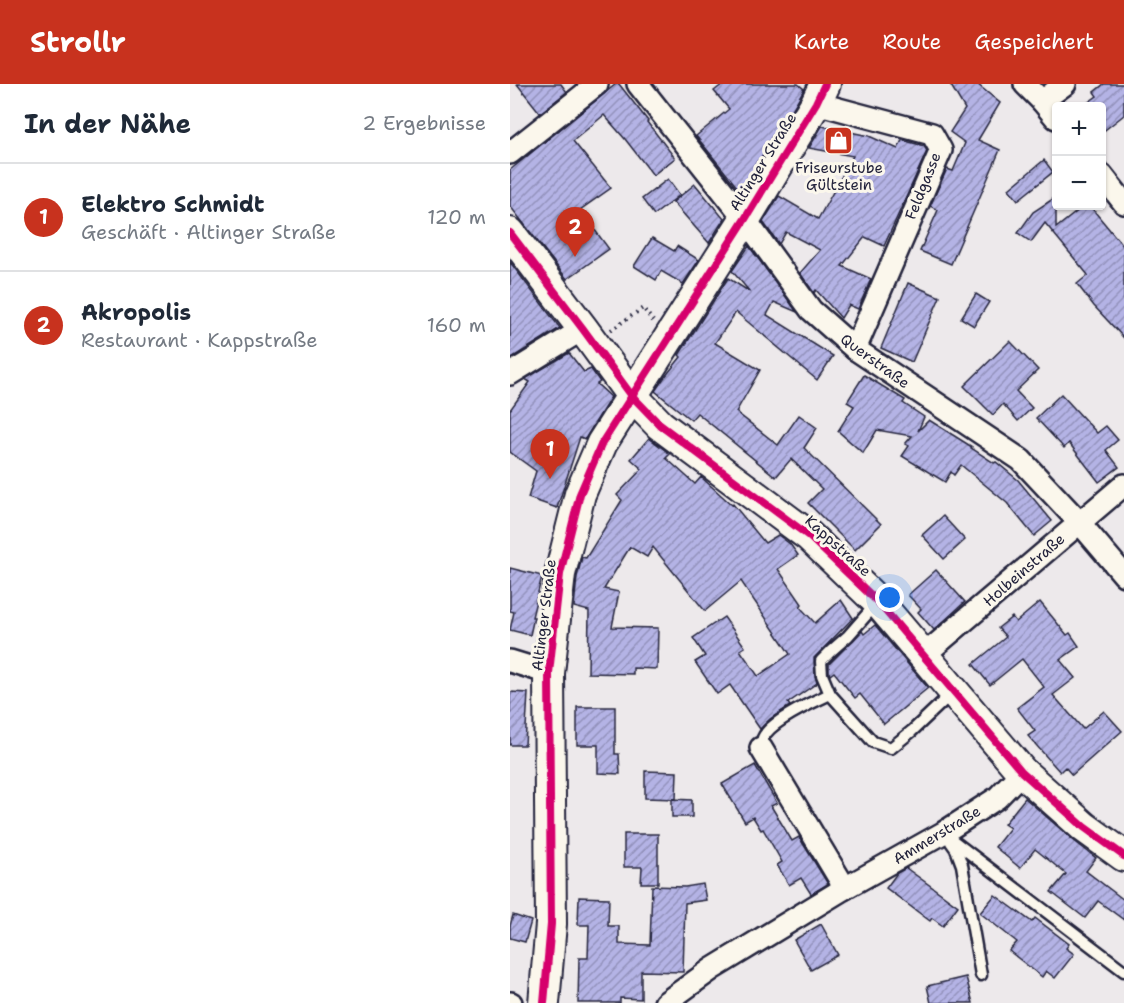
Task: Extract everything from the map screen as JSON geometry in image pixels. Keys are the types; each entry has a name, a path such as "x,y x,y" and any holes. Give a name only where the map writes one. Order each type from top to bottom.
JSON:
{"street":[{"path":"510,153 597,84"},
{"name":"Querstraße","path":"638,84 745,219 811,310 855,350 1021,460 1079,522 1124,575"},
{"path":"1025,84 1052,113"},
{"path":"1042,101 1065,84"},
{"name":"Altinger Straße","path":"544,1003 551,924 549,673 560,574 580,494 602,443 745,219 821,93"},
{"name":"Feldgasse","path":"821,93 932,134 940,150 855,350"},
{"path":"1106,181 1124,203"},
{"name":"Kappstraße","path":"510,233 632,396 660,425 809,536 878,602 1022,772 1084,827 1124,856"},
{"path":"510,374 583,329"},
{"name":"Holbeinstraße","path":"924,655 1124,485"},
{"path":"510,661 549,673"},
{"path":"761,748 845,888"},
{"name":"Ammerstraße","path":"665,1003 712,969 997,798 1022,772"}],"lane":[{"path":"878,602 848,636 821,661 822,675 830,694 873,742 891,748 954,691"},
{"path":"761,748 764,737 771,729 800,708 830,694"},
{"path":"943,832 1124,971"},
{"path":"943,832 956,849 962,865 981,975"}],"building":[{"path":"517,84 561,84 567,92 540,113"},
{"path":"616,84 619,84 675,158 653,175 604,115 573,141 611,188 580,210 609,249 567,279 510,206 510,170"},
{"path":"723,84 798,84 804,89 789,115 771,138 773,140 757,162 759,164 741,192 696,136 729,109 714,91"},
{"path":"950,84 977,84 1000,103 978,140 1000,150 951,264 920,251 938,210 930,206 947,169 953,171 965,143 950,132 965,109"},
{"path":"1104,84 1124,84 1124,115 1106,129 1106,102 1089,102 1097,96 1094,92"},
{"path":"822,126 869,136 898,149 902,140 924,146 927,151 884,246 865,237 842,266 871,279 858,309 849,305 841,318 816,290 814,293 800,273 820,250 786,232 779,244 763,222 779,196 818,219 853,156 809,148"},
{"path":"1044,160 1052,171 1018,200 1009,189"},
{"path":"668,179 680,195 654,215 642,199"},
{"path":"695,184 724,219 709,243 673,202"},
{"path":"1052,200 1052,210 1056,210 1056,228 1079,210 1093,210 1124,247 1124,338 1077,284 1088,275 1045,223 1031,242 1018,233 1033,212"},
{"path":"652,238 674,251 677,246 699,260 683,284 661,271 656,280 634,266"},
{"path":"749,246 797,312 774,302 767,315 833,356 817,380 736,312 715,343 760,370 736,412 778,445 799,415 817,428 804,448 881,524 855,550 808,503 822,489 791,459 776,477 697,413 691,420 655,391 681,357 679,355 728,278 750,292 732,271"},
{"path":"510,262 560,328 510,359"},
{"path":"908,283 940,297 912,362 881,348"},
{"path":"976,294 989,302 974,326 961,318"},
{"path":"1010,341 1038,370 1016,391 1032,408 1018,421 1003,404 993,415 964,386"},
{"path":"569,353 584,372 591,369 600,382 597,384 611,397 585,439 580,437 557,508 528,498 536,471 510,452 510,410 530,382 525,379"},
{"path":"864,375 905,400 903,403 924,417 918,431 929,420 994,463 996,462 1018,480 1052,521 1034,536 1007,503 961,465 954,475 951,472 945,482 902,456 909,446 905,444 912,436 877,430 863,453 838,431 854,406 847,402"},
{"path":"1061,394 1097,433 1106,426 1118,440 1106,450 1119,467 1099,482 1069,443 1064,448 1036,418"},
{"path":"649,438 670,454 666,458 695,484 701,477 733,504 765,543 778,535 790,544 798,555 778,569 802,604 800,607 815,623 841,600 853,618 814,658 817,683 788,703 790,706 770,719 760,729 730,685 717,694 695,662 705,656 693,638 724,617 745,647 740,650 758,676 790,654 741,581 705,611 653,547 647,557 630,547 604,589 619,592 612,627 658,628 657,669 633,668 633,674 588,673 589,611 574,607 582,557 586,558 622,500 617,495 642,469 631,459"},
{"path":"943,516 965,540 944,559 922,535"},
{"path":"510,568 542,576 530,635 510,630 514,612 510,611"},
{"path":"936,570 965,602 934,630 918,612 921,609 908,595"},
{"path":"1040,602 1067,635 1070,633 1079,646 1060,660 1075,678 1053,695 1083,729 1104,711 1122,731 1072,775 1065,767 1060,772 1028,736 1035,731 1017,708 1044,687 1022,659 990,685 973,664 1006,637 998,628 1012,617 1016,622"},
{"path":"875,625 928,688 884,724 860,694 855,698 834,672 830,675 829,673 829,664 862,631 864,634"},
{"path":"510,692 528,693 525,745 510,745"},
{"path":"577,707 615,707 615,754 619,754 620,774 598,773 598,745 577,745"},
{"path":"755,765 777,803 771,806 792,841 799,837 828,884 811,894 801,878 789,885 777,865 782,862 763,829 761,830 753,817 745,822 722,784"},
{"path":"645,771 677,772 676,799 645,798"},
{"path":"1025,798 1096,858 1086,871 1124,900 1124,920 1098,901 1085,918 1051,892 1066,874 1035,849 1020,868 995,847 1010,828 1004,824"},
{"path":"672,799 692,800 692,817 672,817"},
{"path":"624,834 658,834 658,883 641,883 642,867 624,867"},
{"path":"906,868 958,906 943,926 932,918 930,921 886,888 897,873"},
{"path":"703,884 706,900 685,903 683,972 641,971 641,999 620,998 620,1003 578,1003 579,958 588,958 589,925 578,925 579,897 609,898 608,926 619,926 619,944 650,945 652,886 685,887"},
{"path":"995,895 1032,922 1035,918 1069,944 1066,948 1074,954 1055,978 1046,971 1042,977 1009,951 1017,942 980,913"},
{"path":"513,915 531,921 525,942 510,938"},
{"path":"821,924 838,955 811,970 794,940"},
{"path":"966,977 973,1003 931,1003 927,986"}],"cycle path":[{"path":"544,1003 551,924 549,673 560,574 580,494 602,443 745,219 816,103 825,84"},
{"path":"510,233 632,396 660,425 809,536 878,602 1022,772 1084,827 1124,856"}],"place":[{"name":"Friseurstube Gültstein","path":"839,141"},
{"name":"Akropolis","path":"575,257"},
{"name":"Elektro Schmidt","path":"550,479"}]}
